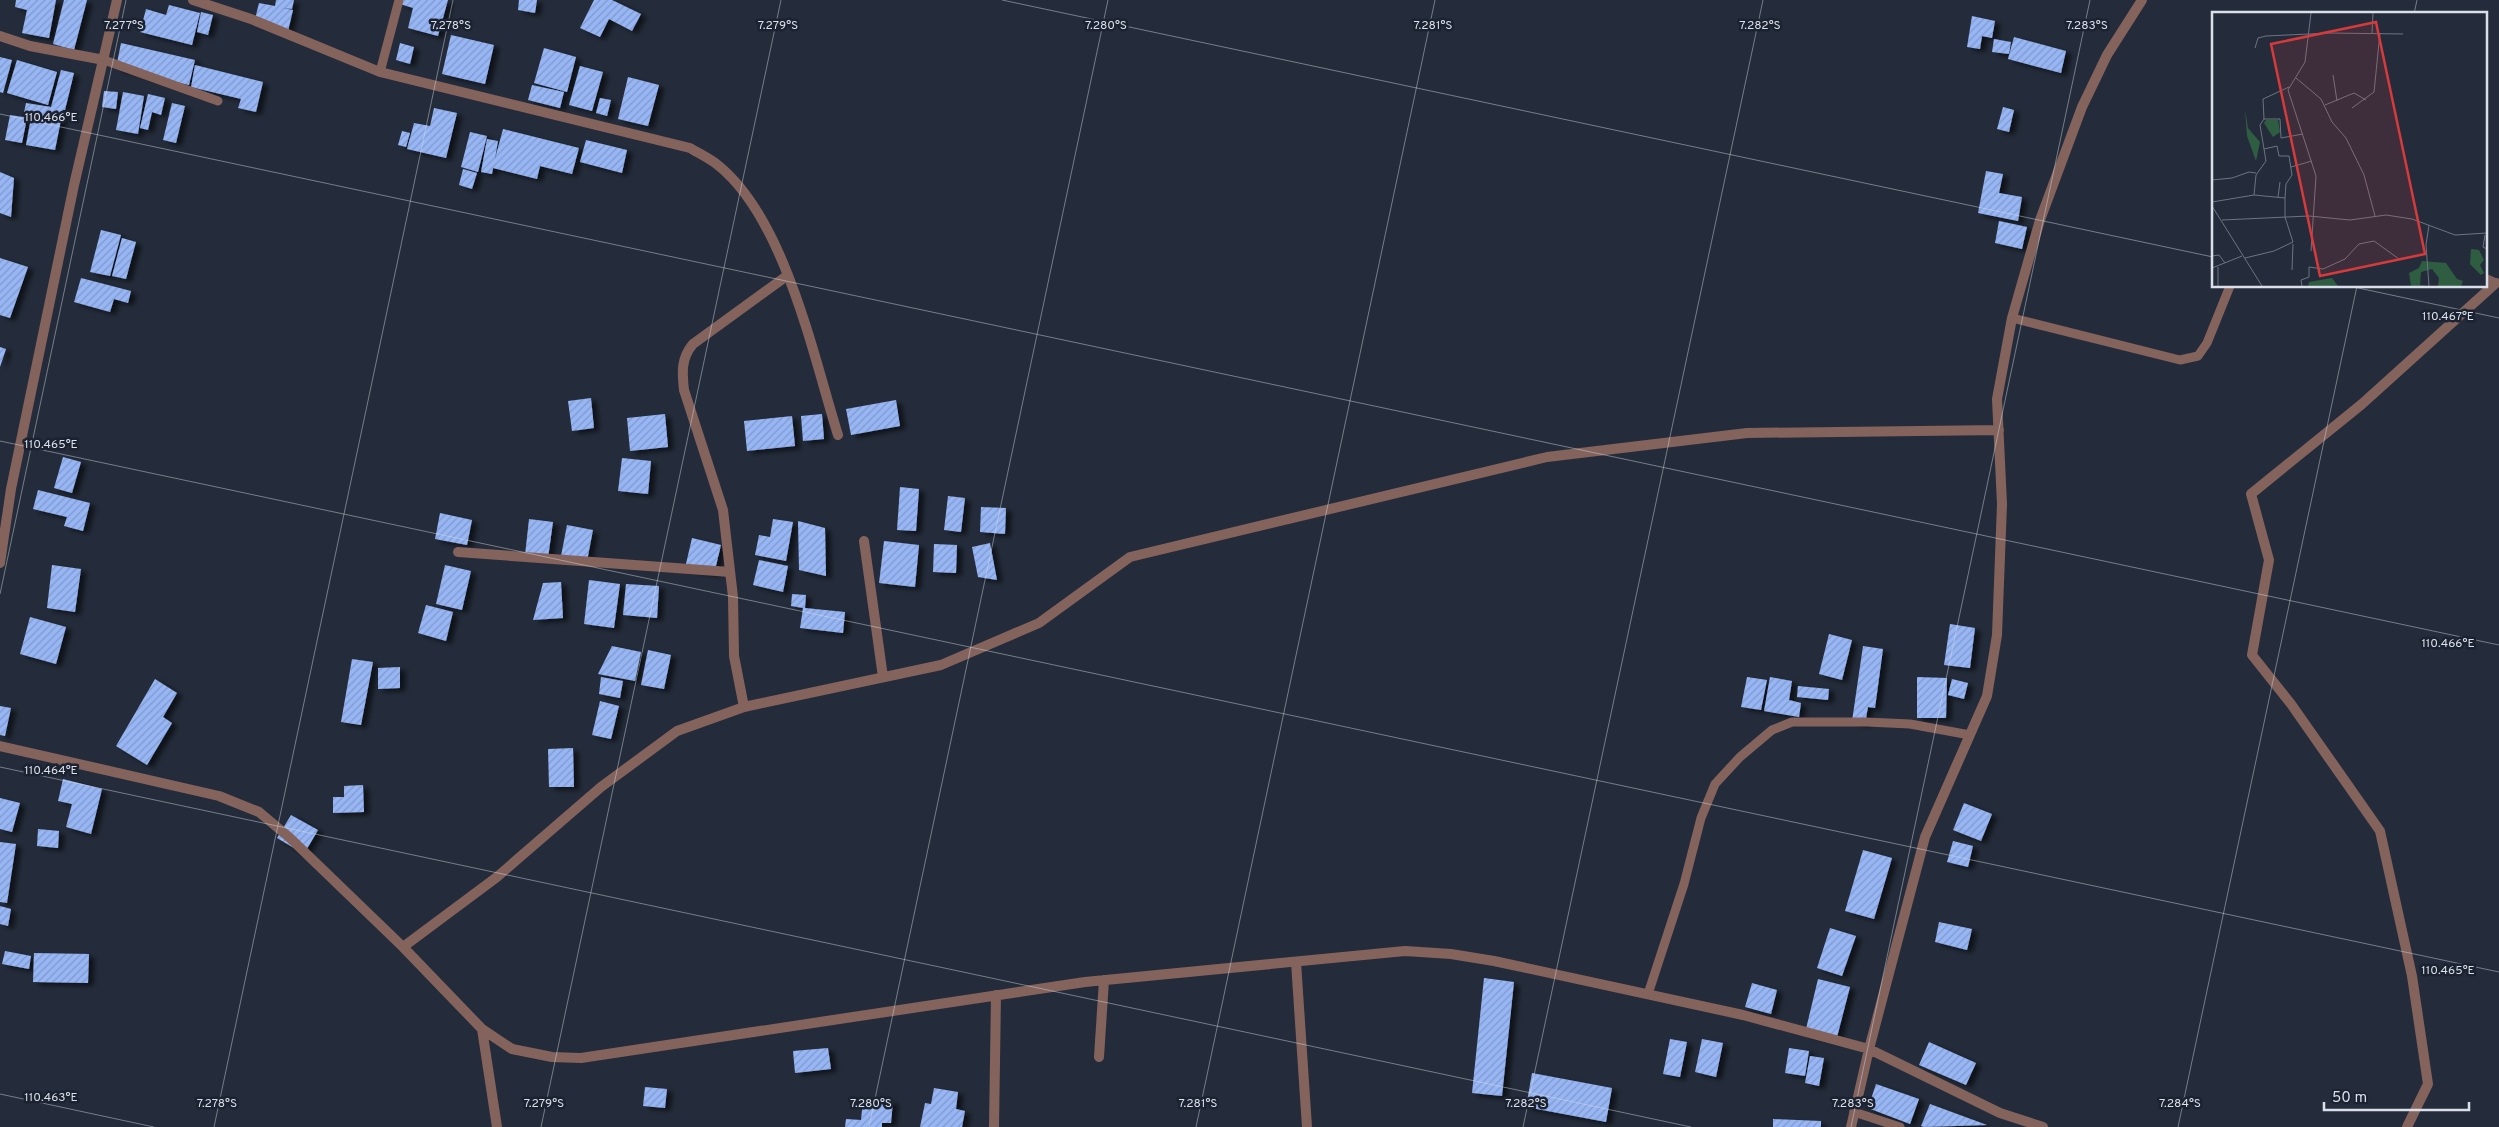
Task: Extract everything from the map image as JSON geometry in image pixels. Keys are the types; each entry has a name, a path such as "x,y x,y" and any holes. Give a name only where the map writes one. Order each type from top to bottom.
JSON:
{"street":[{"path":"0,563 11,489 74,185 117,0"},
{"path":"193,0 251,20 380,72 690,148 719,166 742,190 772,238 788,275 838,435"},
{"path":"1850,1127 1925,837 1987,696 1997,635 2002,504 1997,399 2012,318 2040,220 2082,107 2107,54 2142,0"},
{"path":"0,36 30,46 104,60"},
{"path":"744,707 734,656 733,597 723,510 684,390 682,374 684,355 693,344 788,275"},
{"path":"2406,1127 2428,1084 2412,976 2380,831 2291,704 2252,655 2268,560 2251,494 2362,404 2496,283"},
{"path":"403,947 497,877 601,787 677,731 744,707 941,666 1039,623 1130,557 1547,457 1747,433 1999,430"},
{"path":"864,541 883,677"},
{"path":"458,552 730,572"},
{"path":"0,746 219,796 259,812 290,838 403,947 482,1029 512,1049 552,1057 582,1058 1104,980 1405,952 1451,954 1494,961 1743,1015 1869,1049 2000,1113 2042,1127"},
{"path":"1296,962 1308,1127"},
{"path":"1098,1057 1104,980"},
{"path":"994,1127 996,995"},
{"path":"482,1029 497,1127"}],"lane":[{"path":"380,72 399,0"},
{"path":"104,60 218,101"},
{"path":"2486,278 2496,283"},
{"path":"2012,318 2180,360 2198,356 2207,343 2229,288"},
{"path":"1648,994 1684,884 1702,818 1715,784 1740,757 1772,730 1792,722 1849,722 1910,724 1970,735"},
{"path":"1854,1112 1900,1127"}],"building":[{"path":"16,0 56,0 49,38 22,33 27,10 15,7"},
{"path":"64,0 87,0 74,50 53,44"},
{"path":"276,0 294,0 292,9 283,8 293,10 288,31 254,23 259,3 275,6"},
{"path":"401,0 448,0 438,36 408,28 413,8 400,4"},
{"path":"519,0 537,0 535,13 518,10"},
{"path":"594,0 612,0 641,14 632,31 609,19 600,37 580,28"},
{"path":"169,5 200,13 192,45 140,32 146,9 166,15"},
{"path":"201,12 213,15 208,35 197,32"},
{"path":"1972,16 1995,21 1992,38 1982,36 1980,49 1967,47"},
{"path":"451,35 494,45 485,84 442,74"},
{"path":"2014,37 2066,51 2061,73 2008,59"},
{"path":"1994,39 2011,42 2009,54 1992,52"},
{"path":"121,43 195,60 189,85 116,68"},
{"path":"400,43 414,47 410,64 396,60"},
{"path":"544,48 576,57 567,92 534,83"},
{"path":"0,57 12,60 3,93 0,92"},
{"path":"17,60 57,72 48,105 7,93"},
{"path":"195,65 263,82 256,112 238,108 241,99 191,87"},
{"path":"580,66 603,72 592,111 569,105"},
{"path":"61,70 74,73 65,110 63,110 55,150 26,145 31,118 27,118 22,143 5,140 10,115 23,117 26,103 51,107"},
{"path":"628,77 659,85 648,126 618,119"},
{"path":"532,85 564,92 560,108 528,100"},
{"path":"104,91 118,92 116,109 102,107"},
{"path":"123,92 144,96 138,134 116,130"},
{"path":"148,94 165,98 161,115 152,112 148,130 140,128"},
{"path":"600,98 611,100 607,116 596,113"},
{"path":"172,103 185,106 176,143 163,140"},
{"path":"2003,107 2014,110 2009,132 1997,129"},
{"path":"434,108 457,113 446,158 407,149 414,123 430,126"},
{"path":"503,129 579,148 572,174 540,166 537,179 493,168 492,174 481,172 487,139 498,141 495,159"},
{"path":"402,131 410,133 406,147 398,145"},
{"path":"470,132 487,136 478,172 461,167"},
{"path":"586,140 627,150 622,173 580,162"},
{"path":"463,169 477,173 472,189 459,185"},
{"path":"1986,171 2003,174 1999,193 2022,197 2018,221 1978,213"},
{"path":"0,172 14,178 11,217 0,213"},
{"path":"1999,221 2027,227 2022,249 1995,243"},
{"path":"101,230 121,235 110,276 90,272"},
{"path":"122,238 136,242 126,279 112,276"},
{"path":"0,258 28,267 10,318 0,315"},
{"path":"81,278 131,291 128,303 114,299 110,312 74,302"},
{"path":"0,347 6,349 0,367"},
{"path":"591,398 594,428 572,431 568,401"},
{"path":"896,400 900,426 851,435 846,409"},
{"path":"665,414 668,447 630,451 627,418"},
{"path":"822,414 824,439 803,441 801,416"},
{"path":"792,416 795,446 747,451 744,421"},
{"path":"63,457 81,462 72,493 54,488"},
{"path":"622,458 651,461 648,494 618,491"},
{"path":"900,487 919,489 916,531 897,530"},
{"path":"38,490 90,503 83,531 64,526 67,517 33,509"},
{"path":"948,496 965,498 961,532 944,530"},
{"path":"981,507 1006,508 1005,534 980,532"},
{"path":"440,513 472,520 467,545 435,539"},
{"path":"529,519 553,522 548,558 525,555"},
{"path":"773,519 793,522 786,561 755,555 759,535 770,537"},
{"path":"798,521 825,528 826,576 799,570"},
{"path":"567,525 593,530 587,561 561,556"},
{"path":"692,538 721,545 714,574 685,568"},
{"path":"884,541 919,545 915,587 879,583"},
{"path":"990,543 997,580 978,577 972,547"},
{"path":"934,544 957,545 956,573 933,572"},
{"path":"759,560 788,566 783,592 753,585"},
{"path":"52,565 81,569 75,612 47,608"},
{"path":"445,565 471,571 462,610 436,604"},
{"path":"589,580 620,584 614,628 584,624"},
{"path":"561,582 563,618 533,620 543,583"},
{"path":"626,584 659,586 657,618 623,615"},
{"path":"792,594 806,595 805,608 845,612 843,633 800,628 803,608 791,606"},
{"path":"426,605 453,612 446,641 418,633"},
{"path":"30,617 66,627 56,664 20,654"},
{"path":"1950,624 1975,628 1970,668 1944,665"},
{"path":"1829,634 1852,640 1842,680 1819,674"},
{"path":"612,646 641,652 635,681 598,674"},
{"path":"1863,646 1883,649 1875,708 1868,707 1865,724 1852,721"},
{"path":"648,650 671,655 664,689 641,685"},
{"path":"352,659 373,662 361,725 341,722"},
{"path":"400,667 400,688 378,689 378,668"},
{"path":"601,677 623,681 620,698 599,694"},
{"path":"1747,677 1767,680 1761,710 1741,707"},
{"path":"1770,677 1792,681 1789,700 1801,703 1799,717 1764,711"},
{"path":"1917,677 1947,678 1946,718 1917,718"},
{"path":"155,679 177,693 163,717 172,723 147,765 116,746"},
{"path":"1952,679 1968,683 1964,699 1948,695"},
{"path":"1798,686 1829,689 1828,700 1797,697"},
{"path":"600,701 619,706 611,739 592,735"},
{"path":"0,706 11,708 5,736 0,735"},
{"path":"573,748 574,787 549,787 548,749"},
{"path":"63,779 102,789 91,834 66,827 72,804 58,801"},
{"path":"363,785 364,812 333,813 333,797 344,797 344,786"},
{"path":"0,798 20,803 12,832 0,829"},
{"path":"1964,803 1992,814 1981,841 1953,830"},
{"path":"291,815 318,830 304,854 277,838"},
{"path":"38,829 59,831 58,848 37,846"},
{"path":"1953,841 1973,846 1968,867 1947,862"},
{"path":"0,842 16,844 7,903 0,902"},
{"path":"1863,850 1892,858 1874,919 1845,911"},
{"path":"0,906 11,909 8,926 0,924"},
{"path":"1939,922 1972,929 1967,950 1935,942"},
{"path":"1830,928 1856,936 1842,976 1817,968"},
{"path":"5,951 31,956 29,969 2,964"},
{"path":"34,953 89,954 88,983 33,982"},
{"path":"1484,978 1514,982 1502,1096 1472,1093"},
{"path":"1818,979 1850,987 1836,1041 1805,1033"},
{"path":"1752,983 1777,990 1771,1014 1745,1007"},
{"path":"1670,1039 1687,1042 1680,1077 1663,1074"},
{"path":"1702,1039 1723,1043 1716,1077 1695,1072"},
{"path":"1929,1042 1976,1063 1966,1085 1919,1065"},
{"path":"828,1048 831,1069 795,1073 793,1051"},
{"path":"1789,1048 1809,1051 1805,1076 1785,1073"},
{"path":"1810,1056 1824,1058 1819,1086 1805,1083"},
{"path":"1532,1073 1612,1088 1606,1122 1526,1107"},
{"path":"1876,1084 1919,1099 1910,1124 1868,1108"},
{"path":"645,1087 667,1089 665,1108 643,1106"},
{"path":"934,1088 958,1092 956,1109 965,1111 962,1127 920,1127 925,1103 931,1104"},
{"path":"863,1099 893,1101 891,1123 882,1123 882,1127 845,1127 846,1119 861,1120"},
{"path":"1930,1104 1987,1125 1921,1126"},
{"path":"1773,1119 1821,1121 1821,1127 1773,1127"}]}
